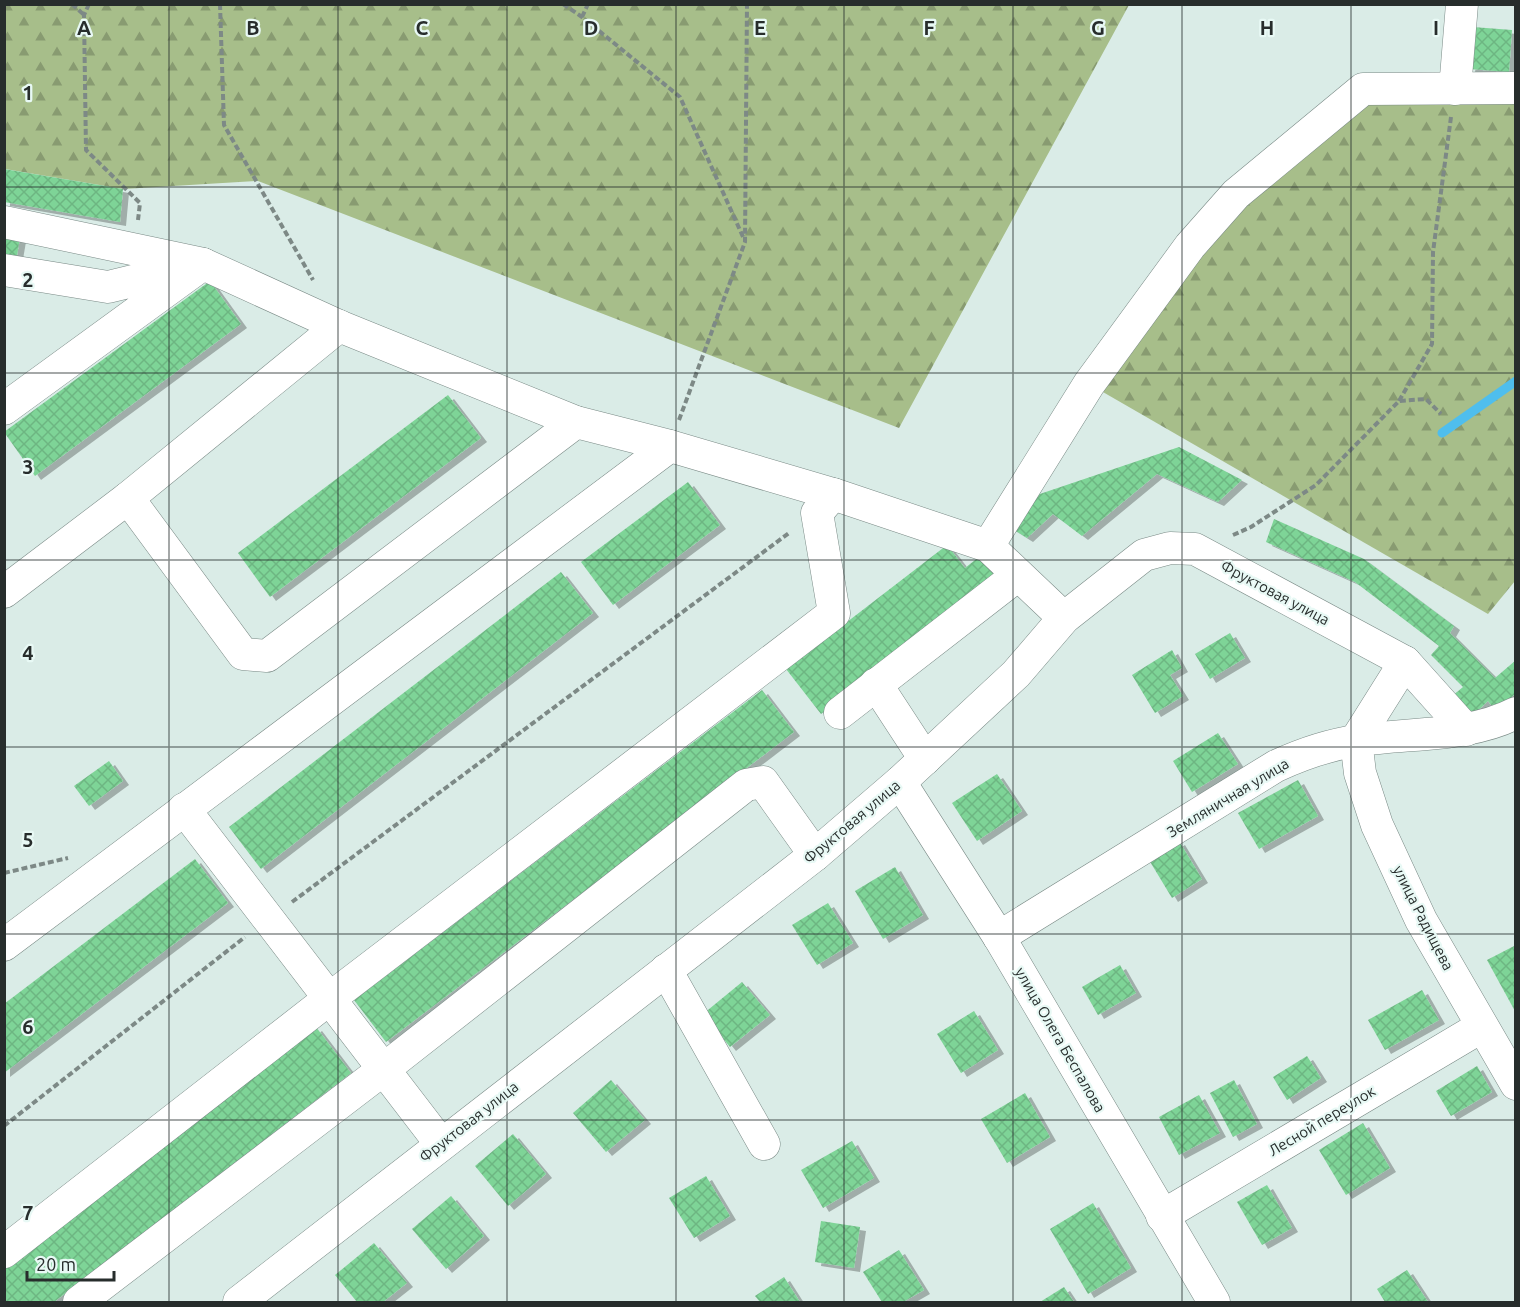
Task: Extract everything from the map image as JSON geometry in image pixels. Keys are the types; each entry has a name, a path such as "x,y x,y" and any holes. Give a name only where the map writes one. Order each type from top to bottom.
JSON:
{"street":[{"path":"1455,89 1462,4"},
{"path":"988,546 1089,384 1190,246 1236,194 1363,89 1515,88"},
{"path":"4,222 203,264 339,326 576,422 670,446 825,504 988,546 1064,618"},
{"path":"4,270 108,287 203,264"},
{"path":"4,410 203,264"},
{"path":"4,592 128,498 339,326"},
{"path":"128,498 243,654 267,656 576,422"},
{"path":"4,945 670,446"},
{"path":"4,1252 329,999 834,612 825,504"},
{"name":"Фруктовая улица","path":"238,1302 815,855 900,782 1016,674 1064,618 1144,555 1170,548 1195,549 1405,662 1466,730"},
{"path":"840,713 1018,575"},
{"path":"1356,740 1405,662"},
{"path":"876,684 925,759"},
{"name":"Земляничная улица","path":"999,937 1276,766 1313,750 1356,740 1466,730 1506,718 1515,712"},
{"name":"улица Радищева","path":"1356,740 1360,773 1377,825 1421,920 1515,1084"},
{"path":"79,1302 384,1070 746,785 763,782 815,855"},
{"name":"улица Олега Беспалова","path":"900,782 999,937 1214,1302"},
{"path":"184,809 441,1144"},
{"path":"666,970 764,1144"},
{"name":"Лесной переулок","path":"1162,1216 1481,1027"}],"path":[{"path":"72,4 84,15"},
{"path":"89,4 84,15 86,150 140,203 135,249"},
{"path":"220,4 224,125 316,285"},
{"path":"563,4 680,97 745,242"},
{"path":"582,17 588,4"},
{"path":"670,446 745,242 747,4"},
{"path":"1251,527 1316,485 1399,401 1432,344 1434,252 1455,89"},
{"path":"1399,401 1426,399 1441,414"},
{"path":"4,1126 268,919 825,504"}],"green space":[{"path":"4,5 1129,5 899,428 258,181 123,189 5,169"},
{"path":"1515,88 1515,581 1488,614 1089,384 1190,246 1363,89"}],"building":[{"path":"1473,27 1512,30 1509,72 1469,69"},
{"path":"4,169 123,189 120,222 4,202"},
{"path":"4,229 21,232 16,261 4,259"},
{"path":"210,281 241,324 35,476 4,432"},
{"path":"448,395 481,438 270,597 238,553"},
{"path":"1179,447 1242,480 1218,502 1157,474 1082,536 1053,514 1027,538 1006,525 1028,498"},
{"path":"688,482 720,525 613,605 581,562"},
{"path":"1274,519 1364,559 1454,626 1450,633 1495,678 1516,660 1516,693 1496,711 1488,701 1470,718 1451,697 1463,687 1431,655 1439,646 1355,582 1266,542"},
{"path":"947,545 965,568 980,556 997,578 821,714 786,669"},
{"path":"561,572 593,613 261,869 229,827"},
{"path":"1230,633 1245,658 1210,679 1195,654"},
{"path":"1172,650 1182,668 1170,675 1183,696 1155,713 1132,675"},
{"path":"762,690 794,732 386,1042 354,1000"},
{"path":"1218,733 1238,764 1192,792 1173,761"},
{"path":"109,761 123,781 89,806 74,786"},
{"path":"997,774 1022,811 977,841 952,803"},
{"path":"1298,780 1318,816 1259,849 1238,813"},
{"path":"1179,841 1202,879 1172,898 1149,860"},
{"path":"195,859 228,903 4,1073 4,1004"},
{"path":"895,867 923,915 883,939 855,891"},
{"path":"828,903 853,943 817,965 792,925"},
{"path":"1516,945 1516,1013 1487,960"},
{"path":"1120,965 1136,993 1098,1015 1082,987"},
{"path":"742,982 770,1015 730,1047 703,1014"},
{"path":"1422,990 1439,1020 1385,1050 1368,1020"},
{"path":"974,1011 998,1050 961,1073 937,1034"},
{"path":"316,1027 351,1073 54,1302 4,1302 4,1267"},
{"path":"1307,1056 1321,1078 1287,1100 1273,1077"},
{"path":"1477,1066 1492,1092 1451,1116 1436,1091"},
{"path":"611,1080 645,1120 606,1152 573,1113"},
{"path":"1234,1080 1257,1124 1233,1137 1210,1093"},
{"path":"1025,1093 1050,1137 1007,1163 981,1119"},
{"path":"1199,1095 1220,1133 1179,1155 1159,1117"},
{"path":"1363,1123 1390,1168 1346,1195 1319,1150"},
{"path":"513,1134 546,1174 508,1206 475,1166"},
{"path":"852,1141 874,1178 823,1208 801,1170"},
{"path":"706,1176 730,1216 694,1238 669,1198"},
{"path":"1267,1185 1292,1228 1262,1245 1237,1202"},
{"path":"451,1196 484,1236 446,1269 412,1229"},
{"path":"1093,1203 1131,1268 1088,1294 1050,1229"},
{"path":"821,1221 860,1227 854,1268 815,1262"},
{"path":"374,1243 407,1283 383,1302 357,1302 335,1275"},
{"path":"899,1250 924,1290 903,1302 882,1302 863,1272"},
{"path":"1407,1270 1428,1302 1385,1302 1377,1289"},
{"path":"784,1277 800,1302 760,1302 755,1296"},
{"path":"1064,1287 1074,1302 1040,1302"}],"waterway":[{"path":"1442,433 1516,381"}]}
